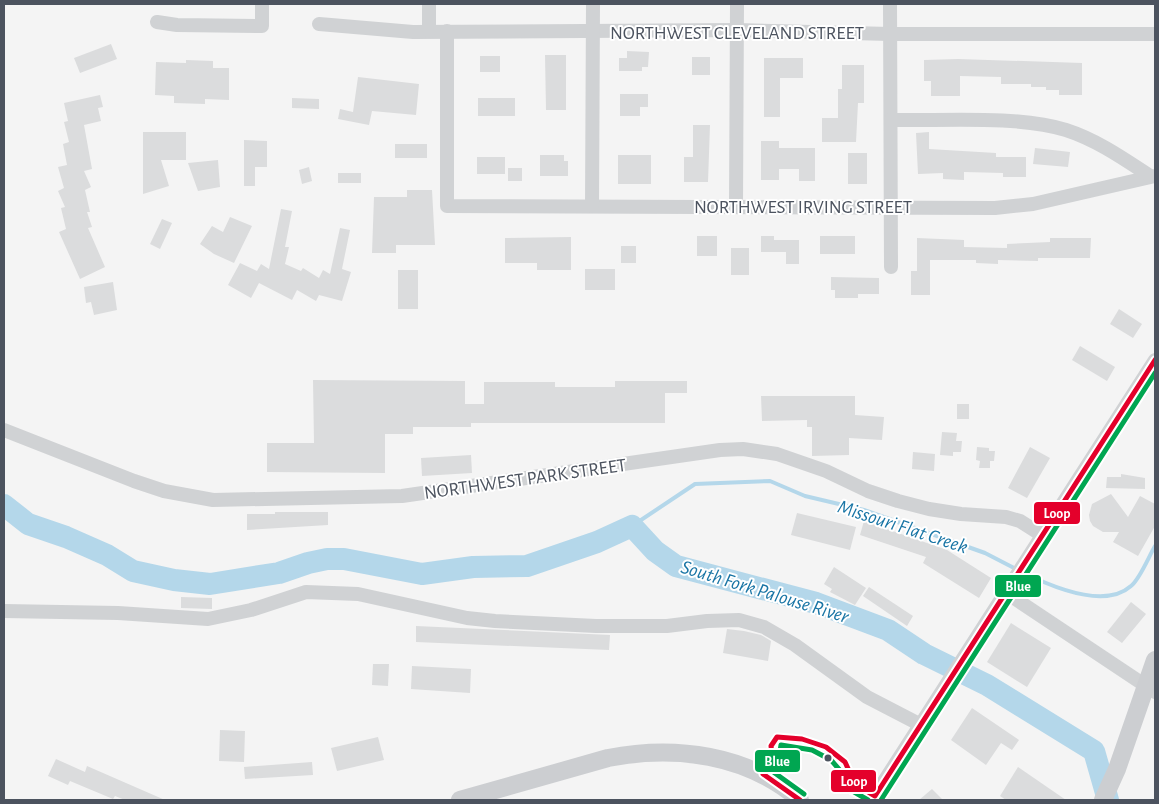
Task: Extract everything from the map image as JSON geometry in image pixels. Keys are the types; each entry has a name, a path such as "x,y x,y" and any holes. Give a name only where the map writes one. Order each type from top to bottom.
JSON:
{"main road":[{"path":"1103,800 1150,688 1155,660"},
{"path":"460,800 608,758 633,753 658,752 681,752 726,760 763,774 800,800"}],"street":[{"path":"157,22 177,25 262,26 262,4"},
{"path":"429,4 429,31"},
{"path":"592,206 593,4"},
{"path":"736,4 736,205"},
{"path":"890,4 891,267"},
{"name":"NORTHWEST CLEVELAND STREET","path":"319,24 412,32 737,30 890,34 1155,34"},
{"name":"NORTHWEST IRVING STREET","path":"447,31 447,206 736,205 995,208 1033,204 1153,176"},
{"path":"891,120 1022,122 1066,130 1106,148 1153,176"},
{"path":"872,800 1155,360"},
{"name":"NORTHWEST PARK STREET","path":"4,430 134,481 164,491 213,500 402,496 720,450 762,451 826,471 868,491 898,501 960,514 1006,517 1020,521 1042,535"},
{"path":"1009,587 1150,688"},
{"path":"4,611 118,613 208,619 251,610 306,592 358,594 467,618 495,621 596,626 667,626 707,621 739,620 764,627 795,645 867,697 920,725"}],"building":[{"path":"111,44 117,59 80,73 74,58"},
{"path":"627,51 649,52 648,67 642,67 642,71 619,71 619,58 627,58"},
{"path":"545,55 566,55 566,110 546,110"},
{"path":"480,56 500,56 500,72 480,72"},
{"path":"692,57 710,57 710,75 692,75"},
{"path":"764,58 803,58 803,78 780,78 780,117 764,117"},
{"path":"958,59 1082,63 1082,95 1059,95 1059,90 1046,90 1046,87 1031,87 1031,84 1001,84 1001,77 960,76 960,96 931,96 931,81 924,81 924,60"},
{"path":"186,60 213,61 213,68 229,68 229,100 205,99 205,104 174,103 174,96 155,95 156,62 186,63"},
{"path":"842,65 864,65 864,103 858,103 856,142 822,142 822,118 838,118 838,89 842,89"},
{"path":"358,77 419,84 416,115 372,111 369,125 338,119 340,109 353,112"},
{"path":"620,94 648,94 648,107 640,107 640,116 620,116"},
{"path":"100,95 103,107 98,108 101,121 84,125 92,169 84,171 91,187 85,190 90,212 87,212 92,227 88,228 105,267 80,279 59,232 66,229 61,208 65,207 58,191 64,188 58,167 67,165 63,144 69,142 64,122 68,121 64,103"},
{"path":"292,98 319,99 319,109 292,108"},
{"path":"478,98 515,98 515,116 478,116"},
{"path":"693,125 710,125 708,182 684,182 684,157 693,157"},
{"path":"143,132 186,132 186,160 161,160 169,186 143,194"},
{"path":"929,132 929,149 996,153 996,157 1026,157 1026,177 1003,177 1003,173 964,172 964,180 943,179 943,173 918,174 916,133"},
{"path":"244,140 267,141 267,167 255,167 255,186 244,186"},
{"path":"761,141 779,141 779,148 815,148 815,181 799,181 799,169 779,169 779,180 761,180"},
{"path":"395,144 427,144 427,158 395,158"},
{"path":"1035,148 1070,152 1068,167 1033,164"},
{"path":"848,153 867,153 867,184 848,184"},
{"path":"540,155 564,155 564,161 568,161 568,176 540,176"},
{"path":"618,155 651,155 651,184 618,184"},
{"path":"477,157 505,157 505,174 477,174"},
{"path":"218,160 220,187 198,191 188,163"},
{"path":"309,167 312,181 302,184 299,170"},
{"path":"508,168 522,168 522,181 508,181"},
{"path":"338,173 361,173 361,183 338,183"},
{"path":"407,190 432,190 435,245 396,245 396,253 372,253 374,197 407,197"},
{"path":"281,209 292,211 285,247 289,247 285,264 301,271 303,268 319,278 323,270 330,274 340,228 350,230 342,269 351,272 342,301 319,295 316,301 297,290 292,300 259,283 251,298 228,285 240,263 257,271 261,264 269,269"},
{"path":"230,217 252,226 234,263 214,254 200,244 212,226 223,232"},
{"path":"162,219 172,223 160,249 150,244"},
{"path":"697,236 717,236 717,256 697,256"},
{"path":"761,236 774,236 774,240 799,240 799,264 786,264 786,252 761,252"},
{"path":"820,236 855,236 855,254 820,254"},
{"path":"571,237 571,270 537,270 537,263 505,263 505,238"},
{"path":"917,238 964,240 964,247 1007,248 1007,244 1050,242 1050,238 1091,238 1090,258 1038,258 1038,261 998,260 998,264 976,263 976,260 930,260 930,295 911,295 911,271 917,271"},
{"path":"621,246 636,246 636,263 621,263"},
{"path":"731,248 749,248 749,275 731,275"},
{"path":"585,269 615,269 615,290 585,290"},
{"path":"398,270 418,270 418,309 398,309"},
{"path":"831,277 879,278 879,294 858,294 858,298 835,298 835,290 831,290"},
{"path":"113,282 117,310 94,315 91,302 86,303 84,287"},
{"path":"1119,309 1142,324 1133,338 1110,324"},
{"path":"1080,346 1115,367 1107,381 1072,360"},
{"path":"313,380 465,381 465,404 484,404 484,382 555,382 555,387 615,387 615,381 687,381 687,393 665,393 665,423 471,423 471,427 413,427 413,434 385,434 385,473 267,472 267,443 314,443"},
{"path":"761,396 855,396 855,415 884,417 882,440 849,438 849,455 812,456 812,427 807,427 807,420 762,421"},
{"path":"957,404 969,404 969,419 957,419"},
{"path":"942,432 957,433 956,441 962,441 961,452 953,452 953,456 940,455"},
{"path":"977,447 989,448 989,451 995,451 994,461 990,461 990,468 979,468 980,461 976,460"},
{"path":"1030,447 1050,458 1027,498 1008,488"},
{"path":"913,452 935,454 934,471 912,469"},
{"path":"471,455 472,473 422,476 421,458"},
{"path":"1121,474 1145,478 1145,489 1106,488 1107,477 1121,477"},
{"path":"1111,494 1128,517 1140,496 1155,504 1155,526 1138,556 1113,542 1119,532 1103,532 1093,526 1090,521 1089,515 1092,504"},
{"path":"275,512 328,512 328,525 247,530 247,514 275,514"},
{"path":"797,513 856,527 850,550 791,535"},
{"path":"864,521 947,550 991,578 979,598 923,563 926,557 860,535"},
{"path":"834,567 866,588 855,605 830,592 832,589 824,584"},
{"path":"869,587 913,616 907,626 863,596"},
{"path":"181,597 212,598 212,609 181,608"},
{"path":"1131,602 1146,614 1122,643 1107,632"},
{"path":"1011,623 1051,648 1027,687 987,662"},
{"path":"416,626 610,635 609,650 416,642"},
{"path":"727,629 761,635 771,641 768,661 723,653"},
{"path":"373,664 389,664 388,686 372,685"},
{"path":"412,666 471,669 470,693 411,689"},
{"path":"972,708 1019,740 1012,750 1001,743 986,765 951,740"},
{"path":"220,730 245,731 244,762 219,761"},
{"path":"378,737 384,760 337,771 331,748"},
{"path":"56,759 85,772 87,766 165,800 125,800 115,796 113,799 70,781 68,785 48,776"},
{"path":"312,762 313,775 245,779 244,767"},
{"path":"1018,767 1066,800 1006,800 1000,796"},
{"path":"932,789 943,800 919,800"}],"waterway":[{"name":"Missouri Flat Creek","path":"632,526 695,484 770,481 805,496 864,510 985,553 1016,569"},
{"name":"South Fork Palouse River","path":"4,505 28,524 66,537 107,555 133,571 174,580 210,584 279,573 327,559 344,559 422,574 473,567 527,566 597,542 632,526 655,551 676,566 816,603 888,630 924,654 987,685 1094,751 1108,800"},
{"name":"Missouri Flat Creek","path":"1022,572 1062,589 1092,596 1107,596 1120,593 1134,583 1155,546"}],"transit line":[{"name":"Loop","path":"800,800 763,774 772,755 771,746 777,737 802,739 826,747 845,762 855,784 875,796 1155,360"},
{"name":"Blue","path":"881,800 1155,373"},
{"name":"Blue","path":"804,794 772,771 779,758 781,745 812,750 831,760 844,775 849,789 868,800"}]}
